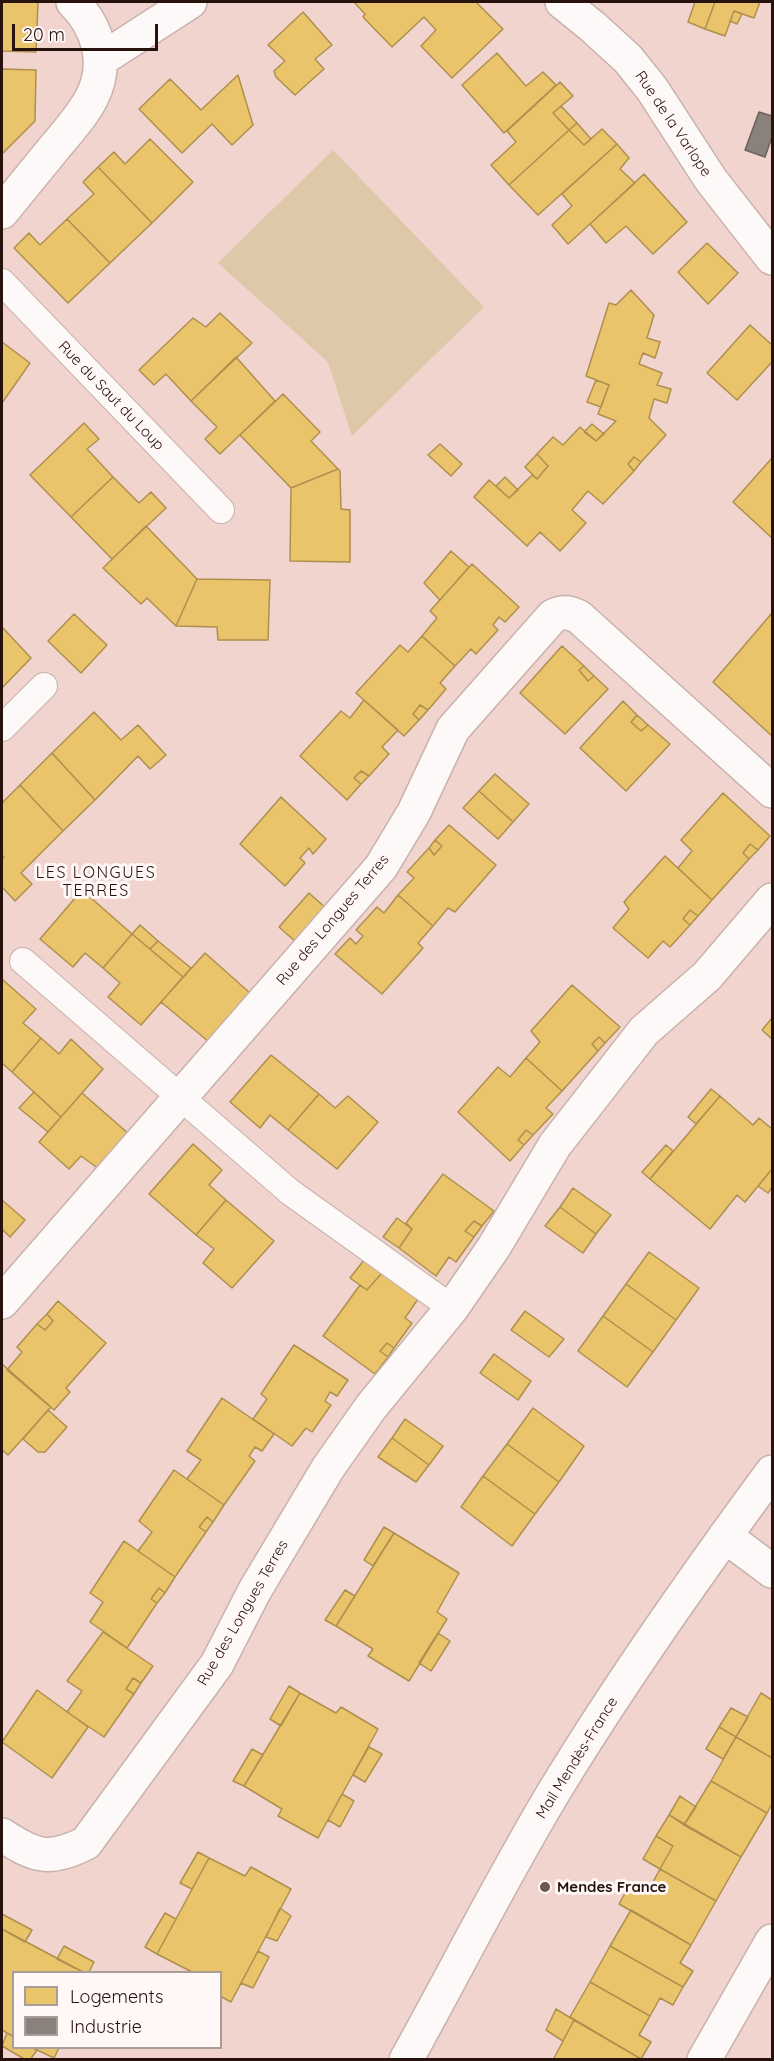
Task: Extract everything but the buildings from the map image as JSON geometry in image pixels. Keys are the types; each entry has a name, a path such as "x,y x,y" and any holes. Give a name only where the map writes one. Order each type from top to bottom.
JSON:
{"street":[{"path":"2,212 83,113 94,94 102,59 94,30 73,2"},
{"path":"102,59 190,2"},
{"name":"Rue de la Varlope","path":"562,2 628,60 652,89 711,180 772,258"},
{"name":"Rue des Longues Terres","path":"2,1302 381,867 414,812 453,729 529,640 553,616 560,612 579,617 772,791"},
{"name":"Rue des Longues Terres","path":"2,1835 25,1850 41,1854 69,1852 86,1843 217,1664 255,1590 328,1468 371,1407 452,1308 494,1247 555,1145 644,1031 707,976 772,900"},
{"name":"Mail Mendès-France","path":"406,2060 554,1792 638,1661 724,1536 772,1472"},
{"path":"724,1536 772,1571"},
{"path":"704,2060 772,1941"}],"lane":[{"name":"Rue du Saut du Loup","path":"2,282 221,510"},
{"path":"2,728 44,686"},
{"path":"23,961 290,1192 452,1308"}],"shaded area":[{"path":"333,150 484,307 352,436 328,362 218,263"}],"place":[{"name":"Mendes France","path":"545,1887"}],"district":[{"name":"LES LONGUES TERRES","path":"96,882"}]}
